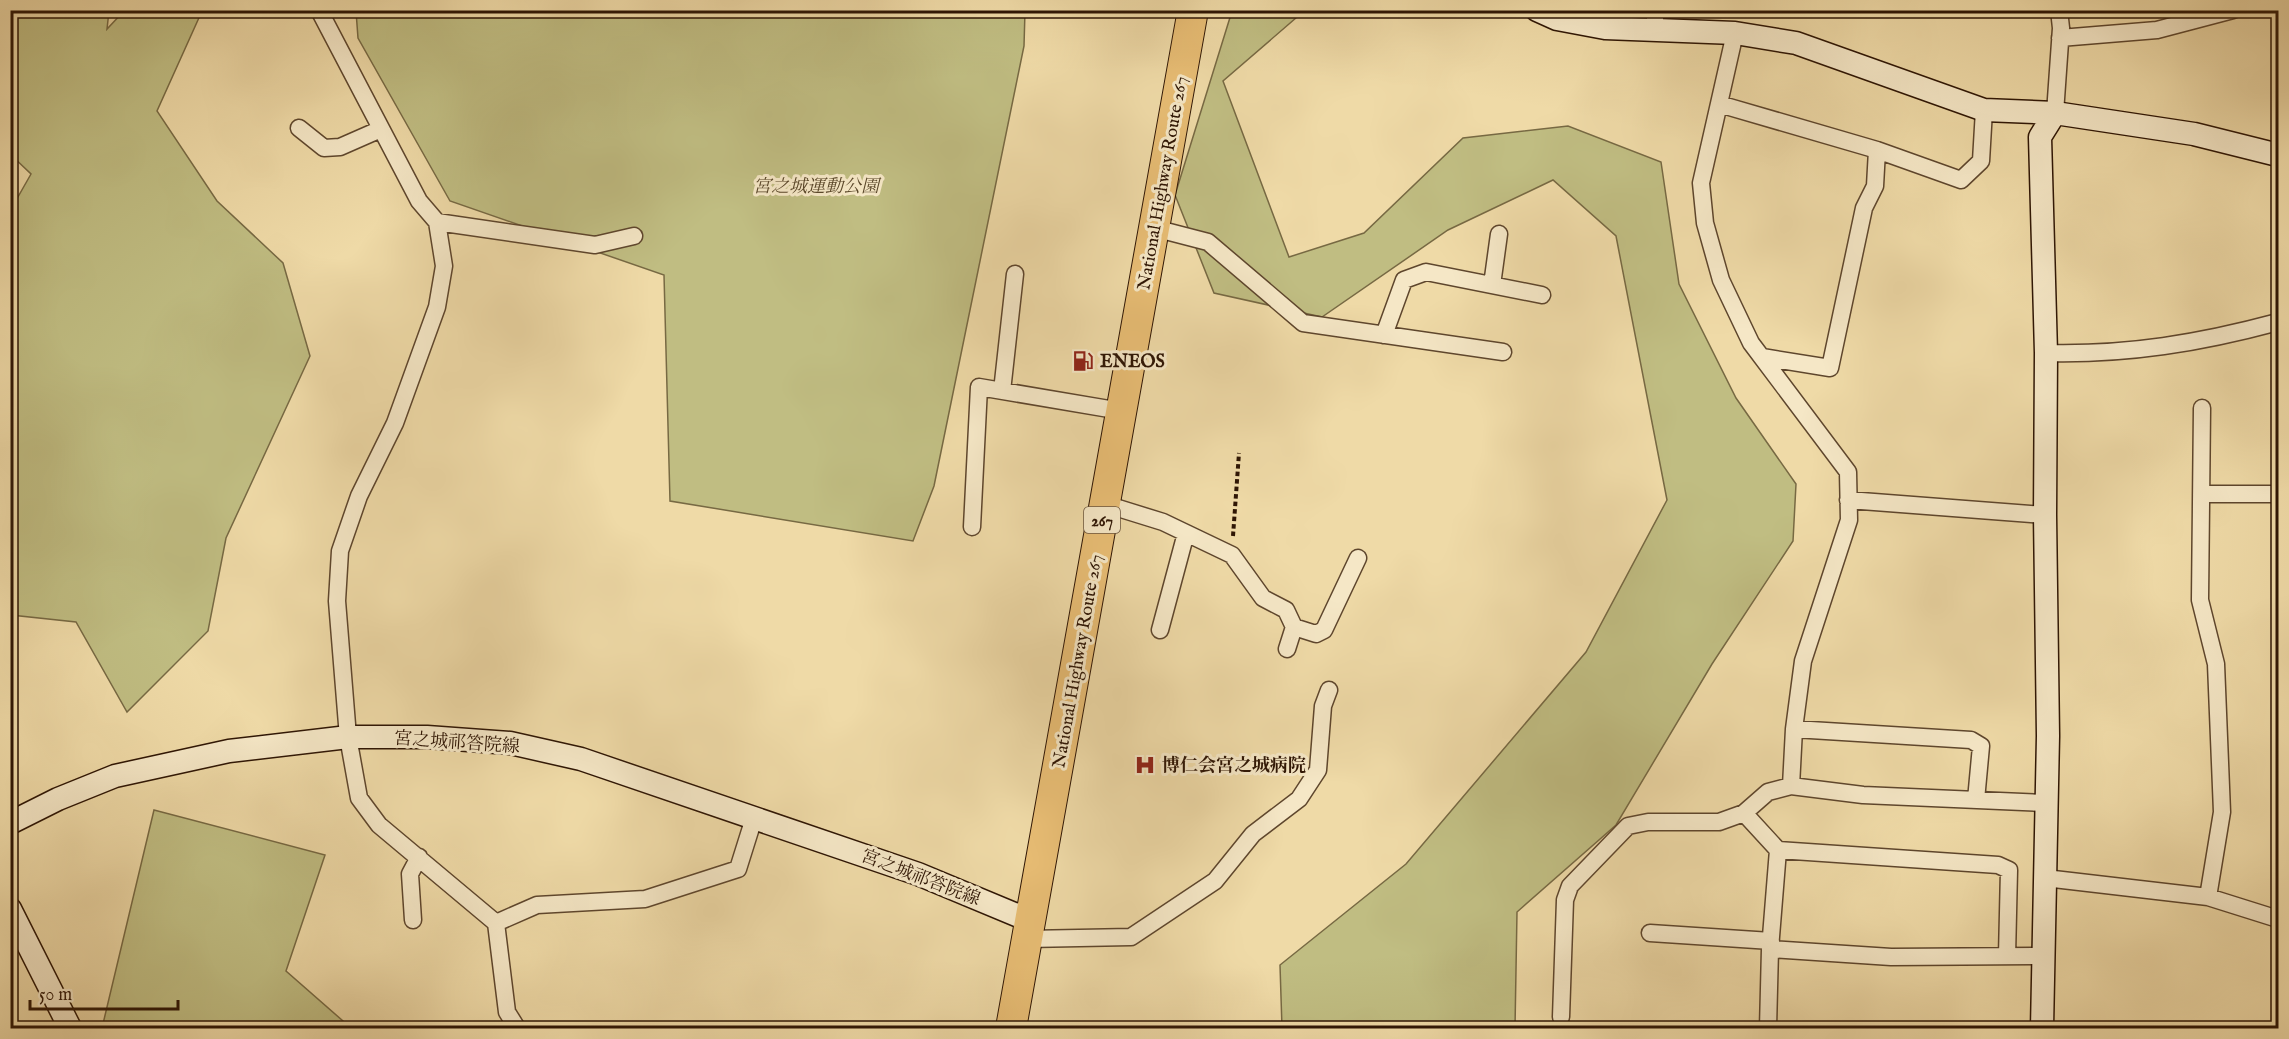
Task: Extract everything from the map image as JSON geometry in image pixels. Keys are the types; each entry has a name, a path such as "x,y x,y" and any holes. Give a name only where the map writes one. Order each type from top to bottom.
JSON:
{"highway":[{"name":"National Highway Route 267","path":"1011,1029 1193,10"}],"street":[{"path":"319,10 419,201 437,222 444,266 436,307 395,423 359,496 340,551 337,601 348,737 359,798 379,825 496,923 507,1012 517,1029"},
{"path":"1537,10 1557,19 1605,28 1655,19 1796,43 1984,110 2055,113 2194,134 2278,155"},
{"path":"2043,1029 2048,736 2045,516 2046,353 2040,137 2055,113 2060,38 2059,10"},
{"path":"2060,38 2157,30 2233,10"},
{"path":"1735,33 1701,183 1705,223 1721,280 1751,343 1848,472 1848,520 1803,662 1794,729 1791,786"},
{"path":"1719,104 1877,150 1961,180 1981,161 1984,110"},
{"path":"299,128 324,148 340,147 381,129"},
{"path":"1762,357 1830,368 1864,208 1875,186 1877,150"},
{"path":"437,222 595,244 634,236"},
{"path":"1154,228 1208,242 1303,323 1503,352"},
{"path":"1492,285 1499,234"},
{"path":"1384,335 1404,280 1426,272 1542,295"},
{"path":"1002,391 1016,274"},
{"path":"2046,353 2136,351 2209,340 2278,322"},
{"path":"972,527 979,387 1121,411"},
{"path":"2202,408 2200,600 2216,664 2222,812 2208,897"},
{"path":"2201,494 2278,494"},
{"path":"1848,500 2045,516"},
{"path":"1105,504 1163,522 1232,555 1263,598 1286,610 1294,627 1287,649"},
{"path":"1160,630 1186,533"},
{"path":"1294,627 1316,634 1324,630 1358,558"},
{"path":"1029,930 1131,937 1215,881 1253,834 1299,799 1318,770 1323,706 1329,690"},
{"path":"1794,729 1971,740 1981,746 1976,800"},
{"name":"宮之城祁答院線","path":"10,823 58,799 115,776 229,751 348,737 427,737 510,743 581,759 918,874 1029,930"},
{"path":"1561,1017 1565,900 1570,886 1628,826 1648,822 1719,822 1744,813 1768,792 1791,786 1863,795 2046,803"},
{"path":"1744,813 1778,850 1998,865 2009,870 2007,956"},
{"path":"496,923 537,905 645,899 717,878 738,869 754,818"},
{"path":"1768,1029 1770,945 1778,850"},
{"path":"413,920 410,874 419,857"},
{"path":"2045,878 2208,897 2278,919"},
{"path":"10,909 66,1027"},
{"path":"1650,933 1891,957 2044,956"}],"path":[{"path":"1232,555 1239,453"}],"green space":[{"path":"13,11 109,11 107,29 124,11 202,11 157,111 217,201 283,263 310,356 226,538 208,631 127,712 76,622 11,615 10,211 31,174 11,155 10,18"},
{"name":"宮之城運動公園","path":"356,11 1025,11 1024,46 934,486 913,541 670,501 664,275 450,201 358,38"},
{"path":"1232,11 1304,11 1223,81 1289,257 1364,233 1463,138 1568,126 1661,162 1679,284 1736,398 1796,484 1793,541 1712,664 1616,825 1517,912 1515,1028 1282,1028 1280,965 1406,864 1586,652 1667,500 1616,236 1553,180 1448,230 1322,317 1214,293 1175,195"},
{"path":"154,810 325,855 286,971 351,1028 102,1028"}],"place":[{"name":"ENEOS","path":"1083,361"},
{"name":"博仁会宮之城病院","path":"1145,765"}]}
